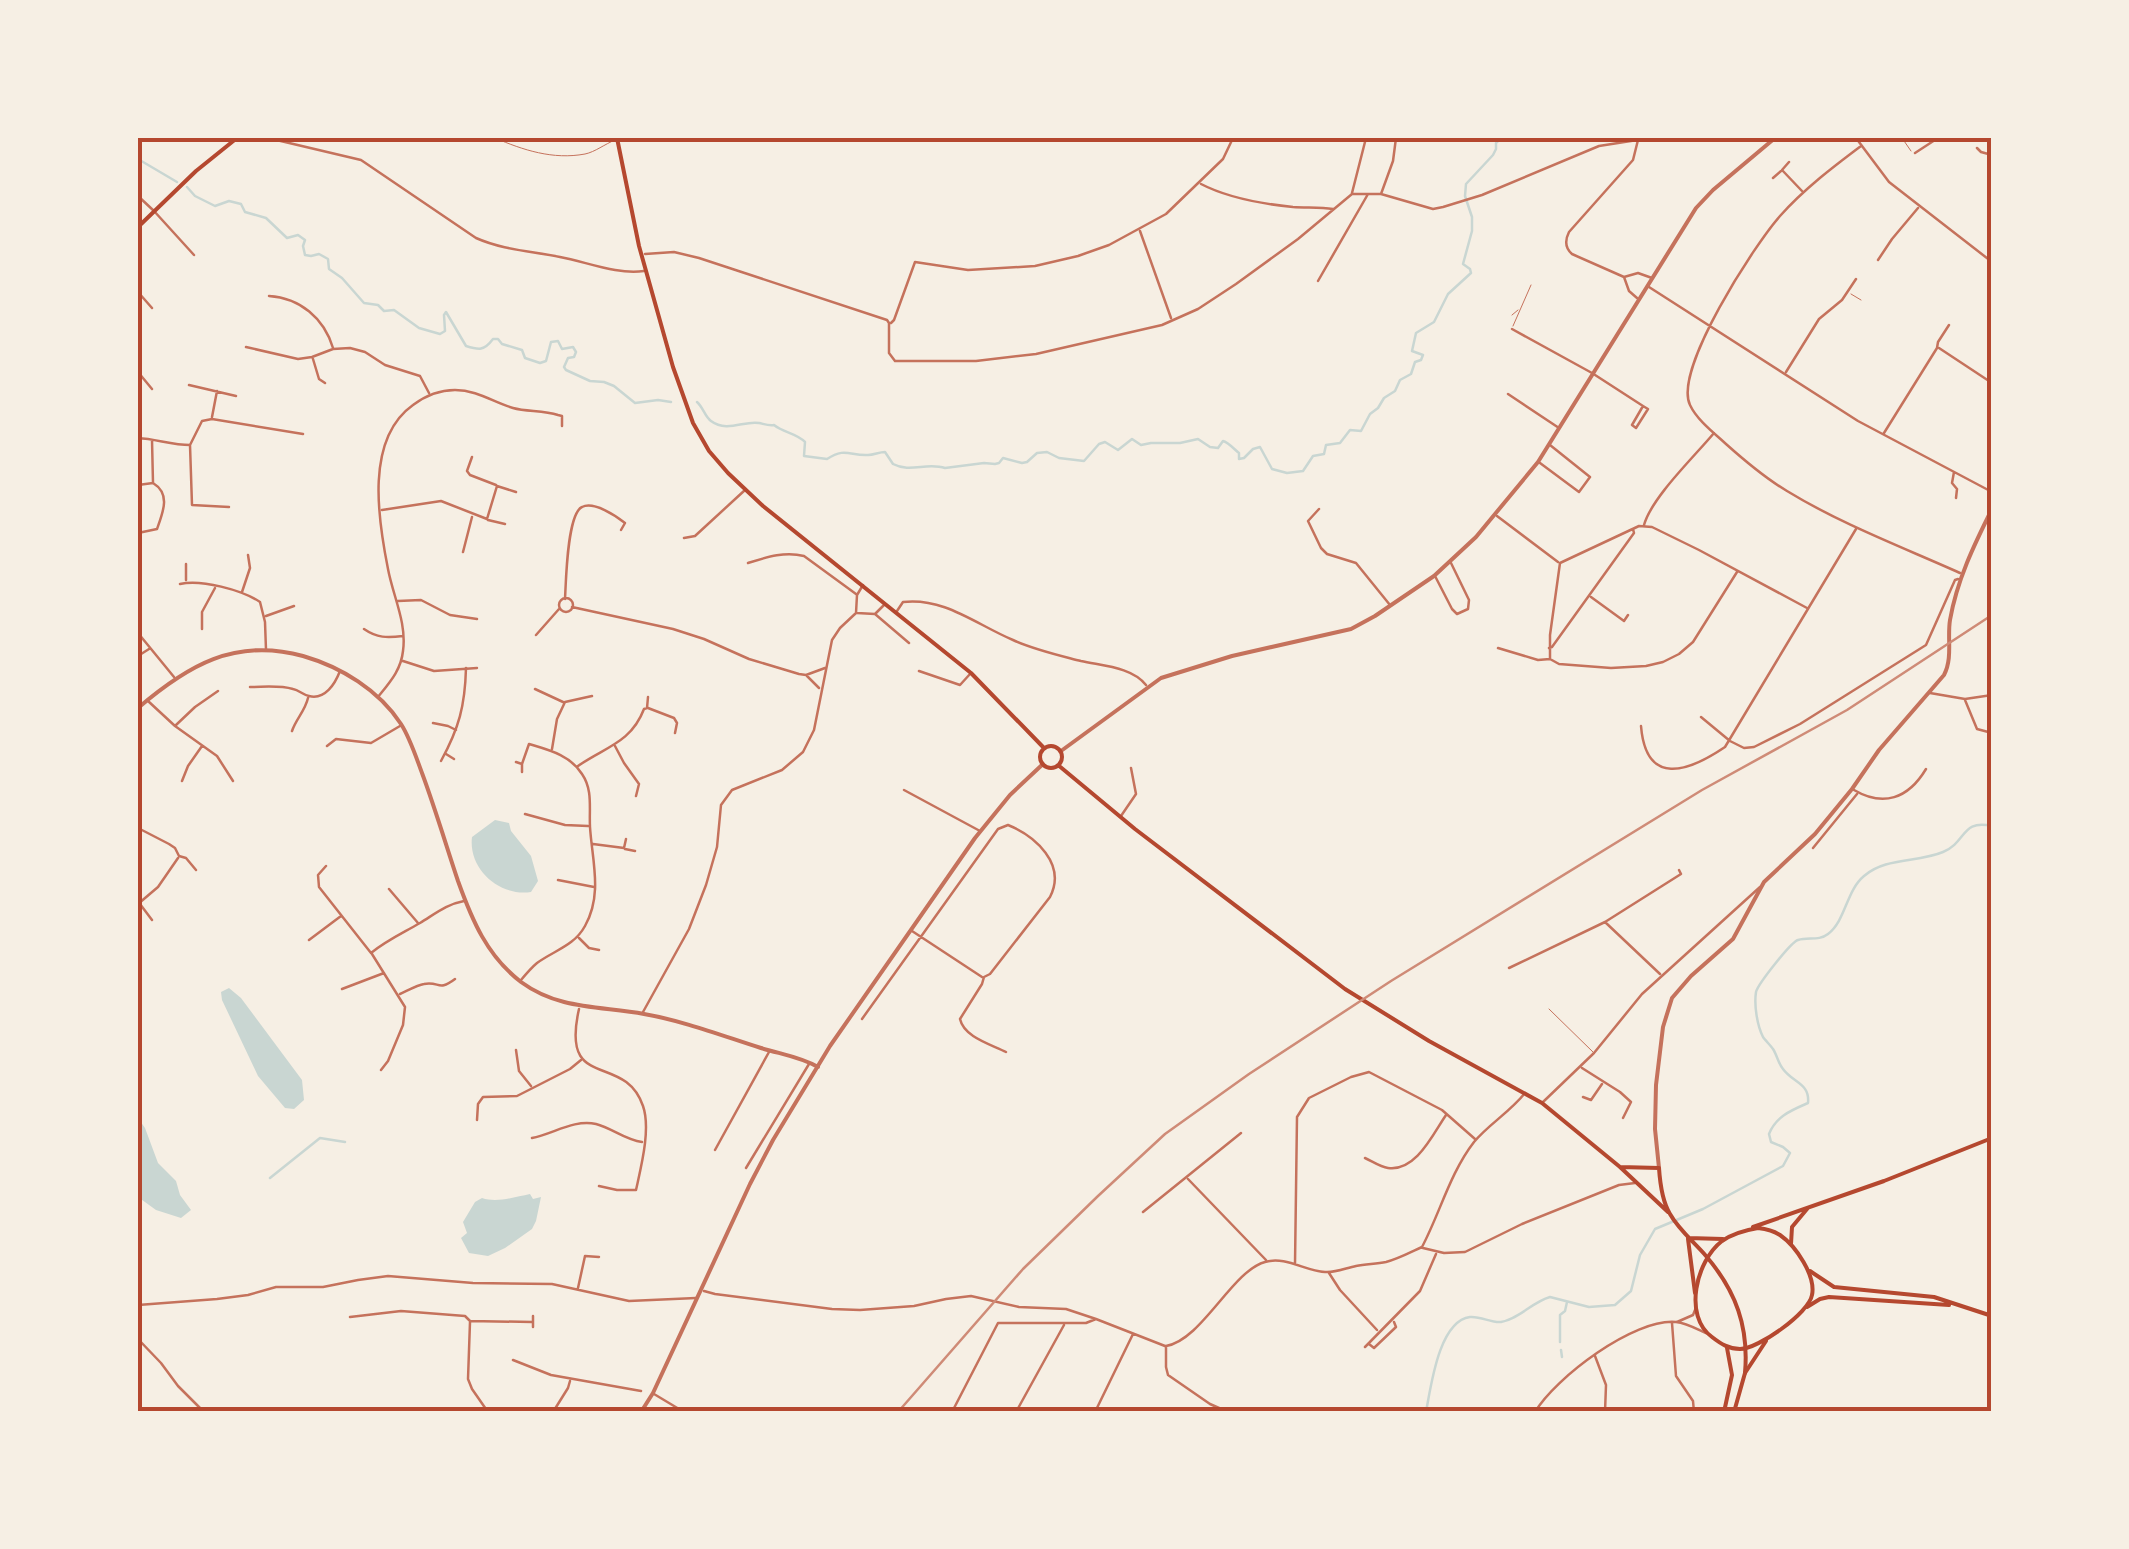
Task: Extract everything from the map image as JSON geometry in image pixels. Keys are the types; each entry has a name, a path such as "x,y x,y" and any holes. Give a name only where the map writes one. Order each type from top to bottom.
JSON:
{"main road":[{"path":"617,138 641,254 673,367 693,422 712,456 745,490 971,673 1044,748"},
{"path":"138,227 232,139"},
{"path":"1054,746 1061,751 1062,761 1050,768 1043,764 1044,748 1054,746"},
{"path":"1058,765 1345,989 1542,1103 1668,1212 1708,1259 1734,1296 1740,1312 1747,1349 1734,1412"},
{"path":"1695,1294 1708,1259 1725,1239 1992,1138"},
{"path":"1620,1167 1659,1168 1668,1212"},
{"path":"1791,1246 1795,1222 1815,1204"},
{"path":"1746,1230 1778,1234 1806,1268 1834,1287 1934,1297 1992,1316"},
{"path":"1688,1238 1725,1239"},
{"path":"1688,1238 1700,1324 1727,1348 1747,1349 1820,1299 1829,1297 1958,1306"},
{"path":"1806,1268 1813,1290 1807,1308"},
{"path":"1744,1373 1769,1337"},
{"path":"1724,1412 1732,1375 1727,1348"}],"street":[{"path":"268,138 361,160 495,247 626,272 646,270"},
{"path":"1233,138 1223,159 1160,219 1078,256 1035,266 968,270 915,262 890,324 892,360 976,361 1036,354 1172,321 1236,284 1352,194 1381,194 1434,208 1470,200 1598,146 1650,138"},
{"path":"1352,194 1366,138"},
{"path":"1381,194 1393,162 1396,138"},
{"path":"1061,751 1147,686 1178,672 1351,629 1434,576 1496,515 1538,462 1696,208 1774,138"},
{"path":"1856,138 1888,182 1992,262"},
{"path":"1915,153 1937,138"},
{"path":"1638,140 1633,160 1567,237 1566,248 1624,277 1638,272 1652,278"},
{"path":"1861,146 1803,192 1762,238 1710,324 1687,392 1692,409 1714,433 1786,491 1961,576"},
{"path":"1976,148 1992,155"},
{"path":"1773,178 1790,162"},
{"path":"1782,170 1803,192"},
{"path":"1200,183 1258,201 1332,210"},
{"path":"1318,281 1369,193"},
{"path":"138,196 194,255"},
{"path":"1878,260 1919,207"},
{"path":"1140,230 1172,321"},
{"path":"641,254 674,252 699,258 844,304 890,324"},
{"path":"1624,277 1628,291 1639,299"},
{"path":"1785,373 1819,319 1842,300 1856,280"},
{"path":"1647,286 1858,421 1992,492"},
{"path":"138,292 152,308"},
{"path":"269,296 293,300 318,319 328,332 333,349"},
{"path":"143,308 148,303"},
{"path":"1883,435 1949,325"},
{"path":"1939,327 1945,331"},
{"path":"1512,330 1643,406"},
{"path":"246,347 298,360 333,349 358,350 384,365 414,373 424,380 430,394"},
{"path":"1938,348 1992,383"},
{"path":"257,357 258,350"},
{"path":"312,357 317,380 324,384"},
{"path":"138,372 152,388"},
{"path":"189,385 236,396"},
{"path":"377,697 392,681 402,661 404,636 388,573 380,510 380,466 394,422 430,394 450,390 562,416"},
{"path":"212,418 217,391"},
{"path":"1508,394 1560,429"},
{"path":"562,426 566,411"},
{"path":"229,508 192,505 190,445 202,421 212,418 304,434"},
{"path":"1641,526 1660,495 1714,433"},
{"path":"138,438 190,445"},
{"path":"152,439 153,483"},
{"path":"1538,462 1579,492 1590,477 1550,445"},
{"path":"472,457 466,471 470,475 516,492"},
{"path":"1954,472 1956,498"},
{"path":"138,485 153,483 164,495 157,529 138,532"},
{"path":"487,519 497,486"},
{"path":"684,538 694,536 745,490"},
{"path":"380,510 441,501 473,516 505,524"},
{"path":"565,599 570,536 576,513 588,506 625,523"},
{"path":"1542,1103 1594,1053 1642,994 1815,834 1947,668 1949,630 1961,576 1992,508"},
{"path":"1319,509 1308,521 1321,548 1327,554 1356,563 1391,606"},
{"path":"1496,515 1560,562 1641,526 1664,533 1808,608"},
{"path":"463,552 473,516"},
{"path":"621,530 629,518"},
{"path":"1641,726 1642,744 1648,755 1656,766 1666,770 1708,758 1726,747 1857,527"},
{"path":"1549,648 1590,596 1634,533 1633,528"},
{"path":"748,563 798,554 857,595"},
{"path":"242,593 250,568 248,555"},
{"path":"1434,576 1452,609 1458,614 1468,609 1469,600 1450,561"},
{"path":"1550,659 1560,562"},
{"path":"186,564 186,582"},
{"path":"1498,648 1560,664 1611,668 1654,665 1671,659 1693,642 1738,570"},
{"path":"1701,717 1744,748 1774,738 1926,646 1955,580 1961,576"},
{"path":"180,584 216,586 260,602 265,616 266,650"},
{"path":"642,1013 689,929 706,885 717,847 721,805 732,790 782,770 803,752 814,730 835,633 856,613 862,585"},
{"path":"202,629 202,612 216,586"},
{"path":"1590,596 1624,620 1628,615"},
{"path":"396,602 413,598 450,616 477,619"},
{"path":"565,599 572,607"},
{"path":"536,635 565,599"},
{"path":"896,612 902,602 934,604 1033,648 1132,673 1147,686"},
{"path":"875,614 886,604"},
{"path":"265,616 294,606"},
{"path":"560,608 566,612 572,607"},
{"path":"572,607 704,638 748,659 806,675 822,691"},
{"path":"856,613 875,614 908,643"},
{"path":"364,629 382,638 404,636"},
{"path":"138,633 174,678"},
{"path":"370,643 374,636"},
{"path":"138,656 150,648"},
{"path":"138,708 174,678 210,660 238,653 266,650 296,654 340,670 377,697 402,725 476,928 492,954 520,981 551,999 579,1007 642,1013 818,1067"},
{"path":"402,661 434,671 476,668"},
{"path":"441,761 463,710 466,668"},
{"path":"806,675 826,668"},
{"path":"250,687 292,689 308,696 326,692 340,670"},
{"path":"919,671 960,685 971,673"},
{"path":"261,680 261,687"},
{"path":"540,692 544,686"},
{"path":"581,688 582,697"},
{"path":"535,689 565,702 592,696"},
{"path":"175,726 218,691"},
{"path":"1928,692 1965,698 1992,695"},
{"path":"292,731 304,712 308,696"},
{"path":"576,767 630,734 647,708 648,697"},
{"path":"210,698 214,704"},
{"path":"1965,698 1974,724 1982,732 1992,734"},
{"path":"146,700 217,756 233,781"},
{"path":"552,751 557,719 565,702"},
{"path":"647,708 670,714 680,723 675,733"},
{"path":"290,718 296,722"},
{"path":"434,723 456,730"},
{"path":"327,746 336,739 371,744 402,725"},
{"path":"1634,732 1641,732"},
{"path":"520,981 535,964 578,936 588,921 596,887 590,792 582,773 552,751 522,741"},
{"path":"182,781 203,744"},
{"path":"522,772 529,744"},
{"path":"614,744 624,764 642,784 636,796"},
{"path":"445,754 454,760"},
{"path":"516,762 522,764"},
{"path":"641,1412 757,1171 830,1046 981,832 1010,795 1043,764"},
{"path":"1120,817 1136,794 1132,768"},
{"path":"1852,789 1889,800 1909,788 1926,769"},
{"path":"185,773 193,776"},
{"path":"904,790 981,832"},
{"path":"1813,848 1858,793"},
{"path":"525,814 530,819 590,826"},
{"path":"862,1019 998,828 1008,824 1040,846 1050,860 1056,883 1050,897 984,977 962,1015 960,1023 967,1032 1006,1052"},
{"path":"138,828 175,848 196,870"},
{"path":"624,848 626,839"},
{"path":"592,844 635,851"},
{"path":"152,920 138,904 158,887 179,856"},
{"path":"326,866 318,875 319,886 386,972 405,1006 388,1061 381,1070"},
{"path":"1508,968 1605,922 1682,872"},
{"path":"566,874 561,881 596,887"},
{"path":"1659,1168 1656,1099 1667,1010 1680,988 1733,939 1762,886"},
{"path":"389,889 419,924"},
{"path":"371,952 442,908 465,900"},
{"path":"310,940 342,915"},
{"path":"1605,922 1662,975"},
{"path":"912,930 984,977"},
{"path":"578,936 588,951 599,950"},
{"path":"342,989 386,972"},
{"path":"399,995 422,984 446,986 455,979"},
{"path":"579,1007 574,1042 582,1059 630,1085 644,1107 646,1123 637,1198"},
{"path":"998,1048 1002,1041"},
{"path":"516,1050 519,1071 532,1087"},
{"path":"715,1150 770,1050"},
{"path":"477,1120 474,1110 483,1097 518,1096 582,1059"},
{"path":"746,1168 810,1062"},
{"path":"1580,1067 1631,1102 1622,1118"},
{"path":"1295,1264 1298,1117 1309,1098 1369,1072 1447,1114 1476,1140"},
{"path":"1583,1097 1591,1100 1602,1083"},
{"path":"1422,1247 1455,1173 1476,1140 1525,1093"},
{"path":"1364,1158 1387,1168 1403,1166 1416,1158 1447,1114"},
{"path":"532,1138 591,1123 644,1142"},
{"path":"537,1130 539,1136"},
{"path":"1143,1212 1241,1133"},
{"path":"1619,1185 1620,1167"},
{"path":"1186,1177 1266,1261"},
{"path":"702,1290 846,1310 982,1297 1013,1306 1066,1309 1166,1346 1184,1337 1242,1277 1266,1261 1329,1273 1386,1262 1422,1247 1436,1252 1466,1252 1522,1224 1619,1185 1638,1184"},
{"path":"602,1194 601,1186 636,1190"},
{"path":"1392,1320 1396,1327 1374,1348 1367,1345 1420,1291 1436,1252"},
{"path":"577,1290 583,1254 599,1257"},
{"path":"1329,1273 1378,1331"},
{"path":"138,1304 217,1299 276,1287 323,1287 388,1276 552,1284 628,1301 698,1298"},
{"path":"1534,1412 1562,1378 1594,1356 1642,1328 1674,1322 1693,1315 1696,1309"},
{"path":"412,1312 412,1318"},
{"path":"350,1317 412,1312 464,1316 470,1321 533,1321"},
{"path":"952,1412 998,1324 1086,1323 1096,1319"},
{"path":"470,1321 468,1379 488,1412"},
{"path":"1674,1322 1707,1334"},
{"path":"1674,1322 1676,1376 1687,1391 1694,1412"},
{"path":"1016,1412 1064,1324"},
{"path":"1095,1412 1134,1333"},
{"path":"138,1338 204,1412"},
{"path":"1166,1346 1168,1375 1228,1412"},
{"path":"1594,1356 1606,1385 1605,1412"},
{"path":"514,1360 570,1380 641,1391"},
{"path":"553,1412 570,1380"},
{"path":"653,1393 684,1412"},
{"path":"497,1412 512,1412"}],"lane":[{"path":"495,138 528,152 566,155 588,154 617,138"},
{"path":"1902,138 1915,153"},
{"path":"1512,330 1531,285"},
{"path":"1848,292 1860,300"},
{"path":"1512,315 1520,307"},
{"path":"1549,1009 1594,1053"}],"shaded area":[{"path":"495,820 509,823 531,856 538,881 531,892 498,885 475,860 472,837"},
{"path":"229,988 241,998 302,1080 304,1100 294,1109 285,1108 258,1076 222,1000 221,992"},
{"path":"138,1118 158,1163 176,1181 191,1210 181,1218 156,1210 138,1197"},
{"path":"530,1194 533,1199 541,1197 532,1229 488,1256 469,1253 461,1238 467,1233 463,1222 475,1202"}],"waterway":[{"path":"697,402 717,424 774,425 805,442 804,456 827,459 843,453 885,452 899,467 945,468 995,464 1003,458 1022,463 1037,453 1047,452 1084,461 1105,442 1118,450 1132,439 1141,445 1198,439 1218,448 1223,441 1239,453 1239,459 1260,447 1272,469 1287,473 1303,471 1313,456 1324,454 1326,445 1340,443 1350,430 1361,431 1370,414 1421,360 1423,355 1412,351 1416,333 1434,322 1448,294 1471,273 1463,264 1472,231 1466,184 1493,155 1501,138"},
{"path":"138,159 177,182"},
{"path":"187,187 215,206 229,201 241,204 245,212 266,218 287,238 298,235 305,240 305,255 319,254 328,259 329,269 364,303 378,305 384,311 394,310 419,328 440,334 445,331 446,312 466,346 481,348 498,339 522,350 525,358 540,363 546,361 551,342 558,341 562,349 573,347 576,352 568,358 566,370 614,386 635,403 671,402"},
{"path":"1426,1412 1438,1356 1459,1321 1470,1317 1508,1320 1550,1297 1589,1307 1615,1305 1631,1291 1640,1255 1655,1229 1703,1209 1783,1166 1790,1153 1771,1142 1769,1134 1780,1118 1808,1103 1808,1096 1804,1087 1783,1069 1763,1037 1756,1009 1758,988 1794,942 1821,937 1834,928 1853,889 1864,876 1892,863 1943,852 1969,829 1992,826"},
{"path":"270,1178 320,1138 345,1142"},
{"path":"1560,1342 1560,1315 1567,1302"},
{"path":"1561,1350 1562,1357"}],"railway":[{"path":"898,1412 1023,1269 1165,1134 1391,981 1702,790 1847,710 1992,615"}]}
